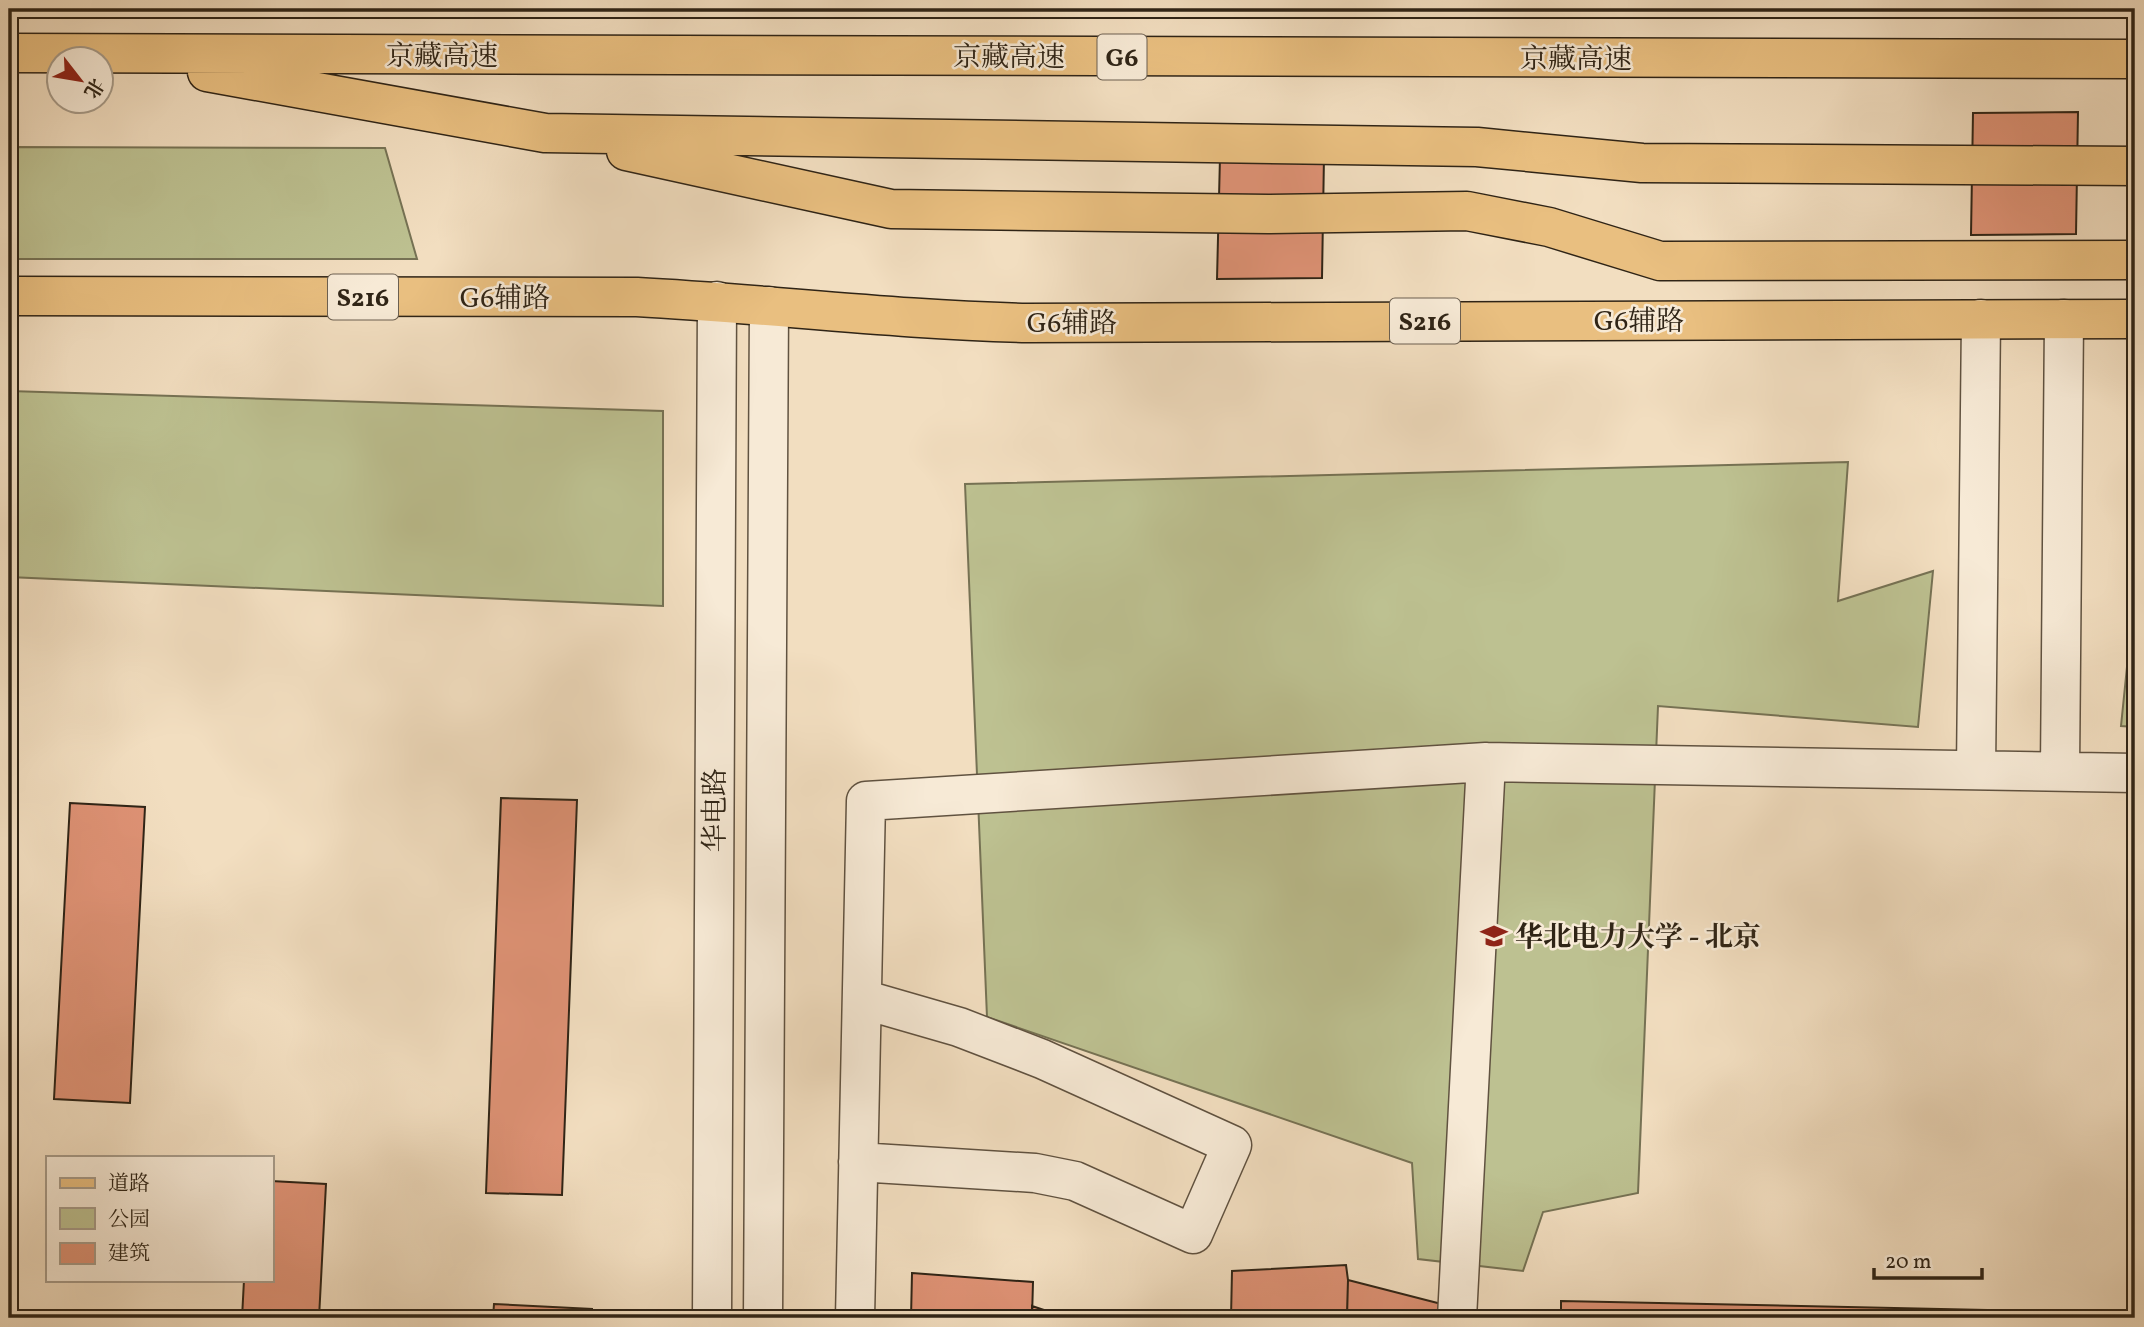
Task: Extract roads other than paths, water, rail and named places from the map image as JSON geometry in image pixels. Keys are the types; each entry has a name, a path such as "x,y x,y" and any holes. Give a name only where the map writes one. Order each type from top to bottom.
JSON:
{"main road":[{"name":"京藏高速","path":"9,53 46,53"},
{"name":"京藏高速","path":"116,54 2135,60"},
{"path":"116,55 545,134 891,209 1268,214 1467,211 1549,227 1660,261 2135,260"},
{"path":"545,134 1477,147 1642,163 2135,166"},
{"name":"G6辅路","path":"9,296 637,297 717,301 907,318 1028,323 2135,318"}],"street":[{"name":"华电路","path":"712,1318 717,301"},
{"name":"华电路","path":"763,1318 769,306"},
{"path":"1976,770 1981,319"},
{"path":"2060,770 2064,319"},
{"path":"855,1318 866,801 1486,762 2135,773"},
{"path":"1457,1318 1486,762"},
{"path":"858,1161 1035,1173 1075,1181 1194,1234 1232,1144 1042,1059 959,1027 862,999"}],"place":[{"name":"华北电力大学 - 北京","path":"1494,936"}]}
